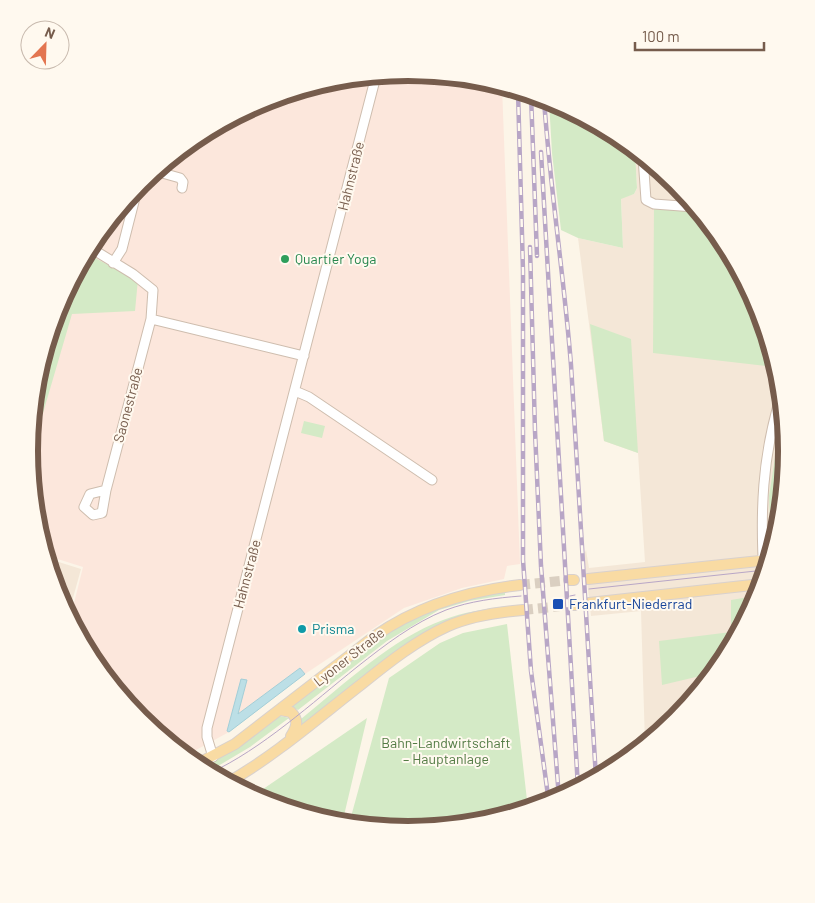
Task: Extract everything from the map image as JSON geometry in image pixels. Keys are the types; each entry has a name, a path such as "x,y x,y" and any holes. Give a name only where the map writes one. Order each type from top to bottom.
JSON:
{"main road":[{"path":"588,579 761,561"},
{"name":"Lyoner Straße","path":"205,761 235,744 375,636 405,617 463,596 495,588 520,585"},
{"path":"589,604 752,585"},
{"name":"Lyoner Straße","path":"235,778 253,767 392,660 434,632 467,620 523,610"},
{"path":"281,710 291,712 297,722 295,731 290,739"}],"street":[{"name":"Hahnstraße","path":"213,757 207,737 207,728 374,83"},
{"path":"643,166 646,200 654,204 684,206"},
{"path":"164,173 180,178 183,182 182,188"},
{"path":"113,263 122,249 134,203"},
{"name":"Saonestraße","path":"96,252 133,274 153,290 150,319 106,490"},
{"path":"150,319 304,356"},
{"path":"294,391 309,397 432,480"},
{"path":"765,546 762,490 772,422 775,413"}],"shaded area":[{"path":"408,81 456,85 502,94 520,564 507,566 504,579 462,588 404,608 305,674 229,732 192,752 164,730 129,695 114,677 87,636 73,608 83,567 53,558 50,547 38,476 38,427 41,403 50,356 66,310 87,266 114,226 129,208 164,173 202,144 244,120 289,101 335,89 383,82"},
{"path":"635,160 686,208 701,226 728,266 749,310 765,356 774,403 778,452 774,500 765,547 758,570 739,615 728,637 701,677 669,713 645,735 641,611 591,616 584,555 586,550 589,568 645,562 638,453 604,441 578,238 623,248 621,198 634,194 637,188"},
{"path":"54,561 81,569 71,604"}],"green space":[{"path":"550,110 592,131 635,160 637,188 634,194 621,199 623,248 578,238 561,230 552,153"},
{"path":"654,204 686,209 715,246 728,266 749,310 767,366 653,353"},
{"path":"93,257 138,279 135,311 72,314 38,430 45,379 57,333 76,288"},
{"path":"590,324 631,339 638,453 604,441"},
{"path":"304,421 325,426 322,438 301,433"},
{"path":"778,441 777,476 770,523 769,496"},
{"path":"505,591 505,595 469,601 439,610 387,641 298,710 292,707 354,656 391,631 438,609"},
{"path":"747,597 731,631 731,600"},
{"path":"507,606 508,610 455,619 298,729 302,722 301,719 351,677 406,638 451,617"},
{"name":"Bahn-Landwirtschaft – Hauptanlage","path":"507,624 527,802 480,814 432,821 383,821 351,817 389,678 440,643 463,633"},
{"path":"730,632 702,676 662,685 659,641"},
{"path":"280,716 289,718 250,747 215,768 209,764 232,751"},
{"path":"367,718 344,816 312,809 261,791"}],"water":[{"path":"300,668 305,674 229,732 227,731 241,679 247,680 238,714"}],"tunnel":[{"path":"520,585 569,580"},
{"path":"523,610 571,605"}],"tram line":[{"path":"589,589 758,571"},
{"path":"570,596 575,595"},
{"path":"217,769 267,738 378,651 422,621 464,604 521,596"}],"railway":[{"path":"518,99 523,271 523,560 531,671 548,794"},
{"path":"531,103 537,256"},
{"path":"545,108 571,365 596,770"},
{"path":"541,152 578,780"},
{"path":"530,247 541,566 558,789"}],"place":[{"name":"Quartier Yoga","path":"285,259"},
{"name":"Frankfurt-Niederrad","path":"558,604"},
{"name":"Prisma","path":"302,629"}]}
